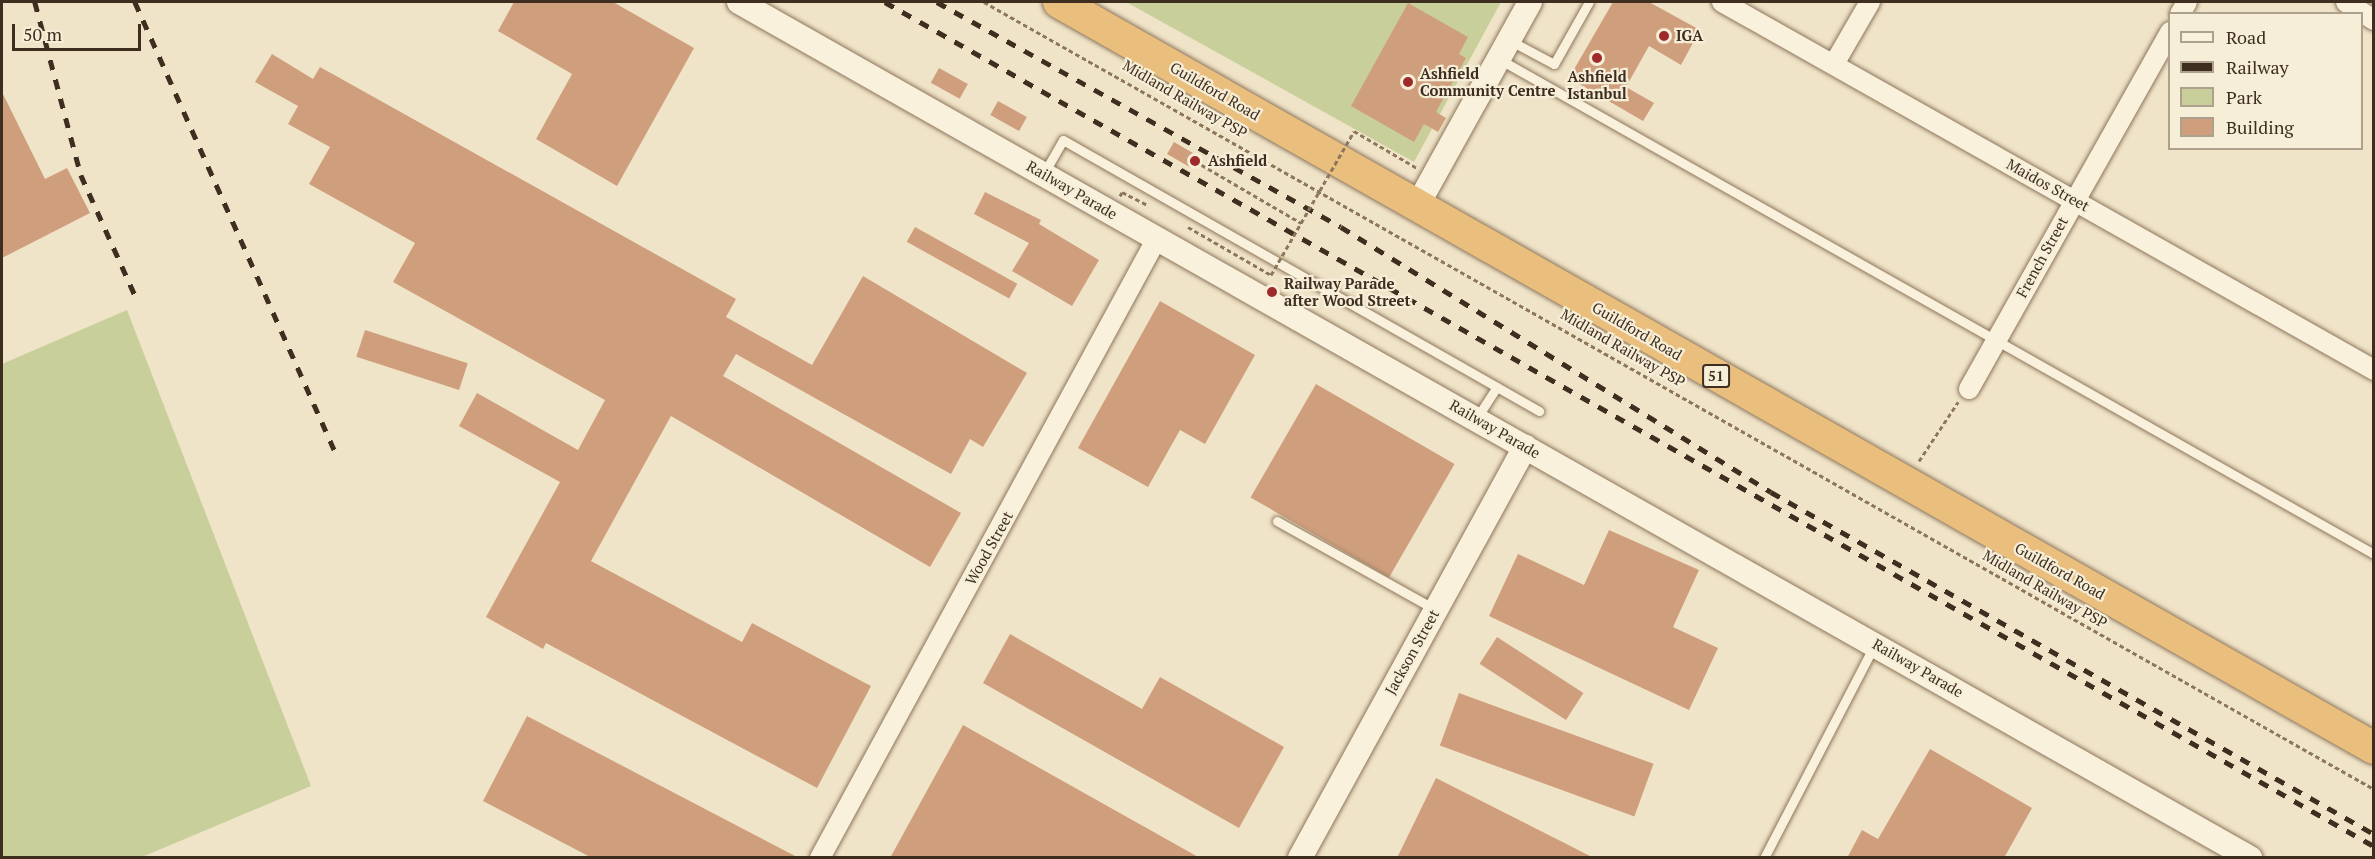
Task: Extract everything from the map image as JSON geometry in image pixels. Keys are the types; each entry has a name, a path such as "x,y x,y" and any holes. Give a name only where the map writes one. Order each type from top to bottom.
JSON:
{"highway":[{"name":"Guildford Road","path":"1059,2 2373,748"}],"street":[{"name":"Railway Parade","path":"739,2 2250,858"},
{"path":"1417,206 1530,2"},
{"name":"Maidos Street","path":"1722,2 2373,370"},
{"path":"1834,64 1870,2"},
{"path":"2346,2 2361,12"},
{"name":"French Street","path":"1969,389 2168,34"},
{"name":"Wood Street","path":"820,858 1157,238"},
{"name":"Jackson Street","path":"1300,858 1526,447"}],"lane":[{"path":"1504,49 1554,64 1589,2"},
{"path":"1504,49 1997,339 2373,554"},
{"path":"1044,174 1063,140 1539,411"},
{"path":"1476,419 1497,387"},
{"path":"1277,521 1436,610"},
{"path":"1764,858 1875,644"}],"path":[{"name":"Midland Railway PSP","path":"984,2 2373,789"},
{"path":"1188,227 1271,275 1354,131 1417,168"},
{"path":"1195,161 1301,223"},
{"path":"1907,485 1948,412 1969,389"}],"green space":[{"path":"1126,2 1501,2 1414,162"},
{"path":"127,310 311,786 142,857 2,857 2,364"}],"building":[{"path":"514,2 613,2 694,48 617,186 536,139 572,74 498,31"},
{"path":"1613,2 1649,2 1700,30 1681,65 1649,46 1626,87 1654,103 1643,121 1569,78"},
{"name":"Ashfield Community Centre","path":"1408,3 1468,37 1459,54 1466,58 1436,112 1446,118 1438,132 1424,124 1414,142 1351,106"},
{"path":"272,54 313,79 320,67 736,299 726,317 812,365 863,276 1027,373 983,447 970,439 951,474 736,354 723,376 961,513 930,567 671,416 591,561 742,642 752,623 871,686 817,788 546,643 543,649 486,617 560,482 459,426 477,393 578,450 605,400 393,282 415,243 309,184 330,147 288,124 298,106 255,82"},
{"path":"939,68 968,84 960,99 931,83"},
{"path":"2,92 45,179 67,168 90,213 2,258"},
{"path":"998,101 1027,117 1019,131 990,115"},
{"path":"1174,142 1198,156 1191,168 1167,154"},
{"path":"985,192 1041,220 1039,224 1099,260 1072,306 1012,271 1029,243 974,214"},
{"path":"915,227 1017,284 1009,299 907,242"},
{"path":"1160,301 1255,355 1205,444 1180,430 1148,487 1078,448"},
{"path":"365,330 468,363 459,390 356,357"},
{"path":"1316,384 1455,464 1389,577 1250,497"},
{"path":"1609,530 1699,570 1673,627 1718,648 1689,710 1489,616 1518,554 1584,585"},
{"path":"1010,634 1142,709 1160,677 1284,747 1239,828 983,683"},
{"path":"1497,637 1583,693 1566,720 1480,664"},
{"path":"1459,693 1654,764 1634,816 1440,746"},
{"path":"527,716 799,858 592,858 483,801"},
{"path":"963,725 1200,858 890,858"},
{"path":"1930,749 2032,808 2004,858 1847,858 1862,830 1878,839"},
{"path":"1436,778 1594,858 1397,858"}],"railway":[{"path":"35,2 81,175 138,302"},
{"path":"135,2 336,453"},
{"path":"885,2 2374,846"},
{"path":"937,2 1341,227 1771,492 2374,834"}],"place":[{"name":"IGA","path":"1664,36"},
{"name":"Ashfield Istanbul","path":"1597,58"},
{"name":"Ashfield Community Centre","path":"1408,82"},
{"name":"Ashfield","path":"1195,161"},
{"name":"Railway Parade after Wood Street","path":"1272,292"}]}
